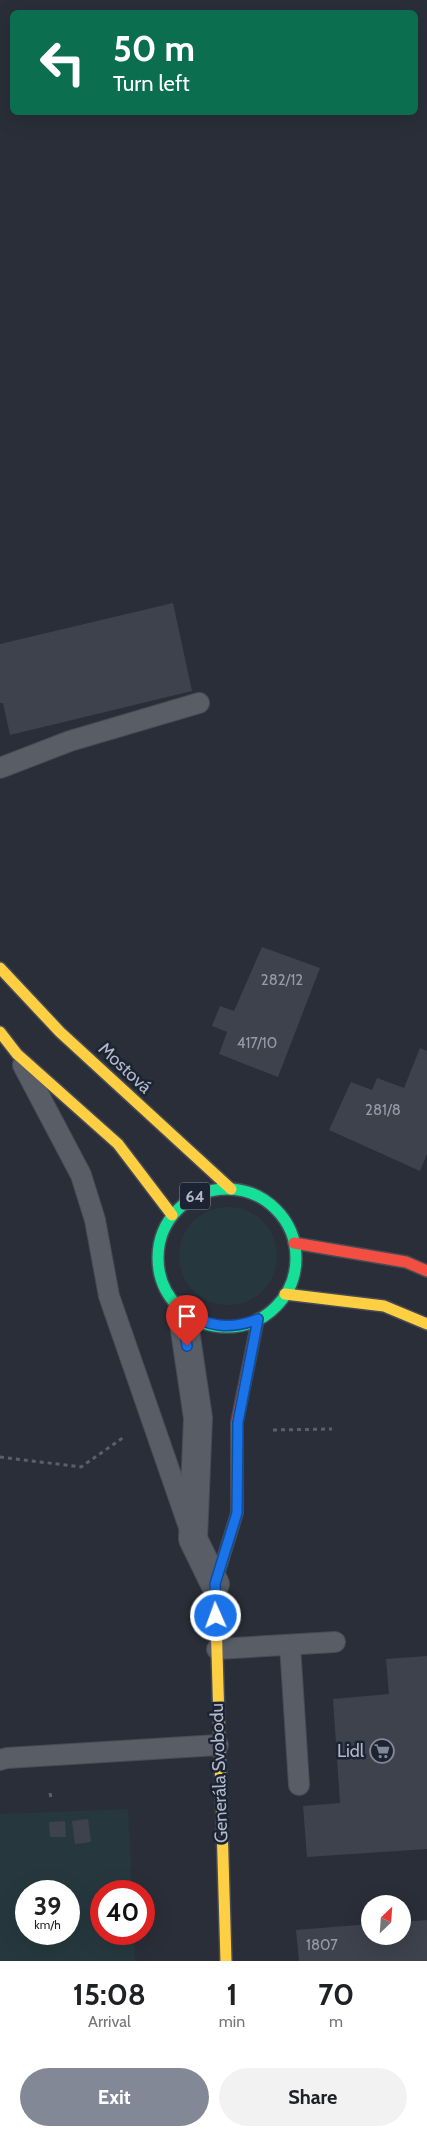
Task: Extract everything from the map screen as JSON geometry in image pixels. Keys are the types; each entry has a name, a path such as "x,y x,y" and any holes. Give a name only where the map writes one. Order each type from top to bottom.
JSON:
{"main road":[{"name":"Mostová","path":"0,968 60,1032 231,1188"},
{"name":"64","path":"0,1032 17,1054 118,1144 172,1215"},
{"name":"64","path":"231,1188 251,1193 269,1203 287,1224 294,1243 295,1270 285,1294 274,1309 258,1319 239,1325 219,1326 206,1324 182,1310 165,1290 158,1265 160,1238 172,1215 180,1206 198,1195 231,1188"},
{"path":"294,1243 406,1262 427,1271"},
{"path":"285,1294 384,1306 427,1324"},
{"name":"Generála Svobodu","path":"226,1961 218,1745 215,1584 237,1513 238,1422 258,1319"}],"street":[{"name":"Generála Svobodu","path":"182,1310 198,1418 193,1539 215,1584"}],"lane":[{"path":"0,768 70,741 199,704"},
{"path":"17,1054 81,1175 95,1220 109,1296 193,1539"},
{"path":"217,1649 335,1642"},
{"path":"290,1645 299,1785"},
{"path":"0,1760 7,1758 218,1745"}],"path":[{"path":"270,1430 332,1429"},
{"path":"0,1457 81,1467 105,1448 127,1435"},
{"path":"50,1793 51,1798"}],"shaded area":[{"path":"228,1207 247,1211 262,1222 273,1237 277,1256 273,1275 262,1290 247,1301 228,1305 209,1301 194,1290 183,1275 179,1256 183,1237 194,1222 209,1211"},
{"path":"128,1809 131,1880 90,1880 90,1945 134,1945 135,1961 0,1961 0,1814"}],"building":[{"path":"173,603 192,691 10,735 3,703 0,703 0,644"},
{"path":"262,947 320,968 278,1077 219,1054 227,1032 212,1026 220,1006 234,1011"},
{"path":"420,1048 427,1051 427,1154 420,1171 329,1130 351,1082 372,1090 377,1078 404,1088"},
{"name":"Lidl","path":"427,1656 427,1849 307,1857 303,1806 340,1803 333,1699 389,1694 386,1659"},
{"path":"88,1819 91,1842 75,1844 72,1821"},
{"path":"65,1821 66,1837 50,1837 49,1822"},
{"path":"427,1920 427,1961 299,1961 296,1930 361,1925 361,1945 411,1945 411,1921"}],"traffic: fast":[{"path":"227,1189 253,1194 276,1209 291,1232 296,1258 291,1284 276,1307 253,1322 227,1327 201,1322 178,1307 163,1284 158,1258 163,1232 178,1209 201,1194 227,1189"}],"traffic: slow":[{"path":"0,968 60,1032 231,1189"},
{"path":"0,1032 17,1054 118,1144 172,1215"},
{"path":"285,1294 384,1306 427,1324"},
{"path":"222,1562 215,1584 226,1961"}],"traffic: jam":[{"path":"294,1243 406,1262 427,1271"},
{"path":"222,1562 237,1513 237,1422 258,1319"}],"place":[{"name":"Lidl","path":"382,1751"}],"route":[{"path":"187,1346 182,1310 206,1324 219,1326 246,1324 258,1319 238,1422 237,1513 215,1584 216,1616"}]}
